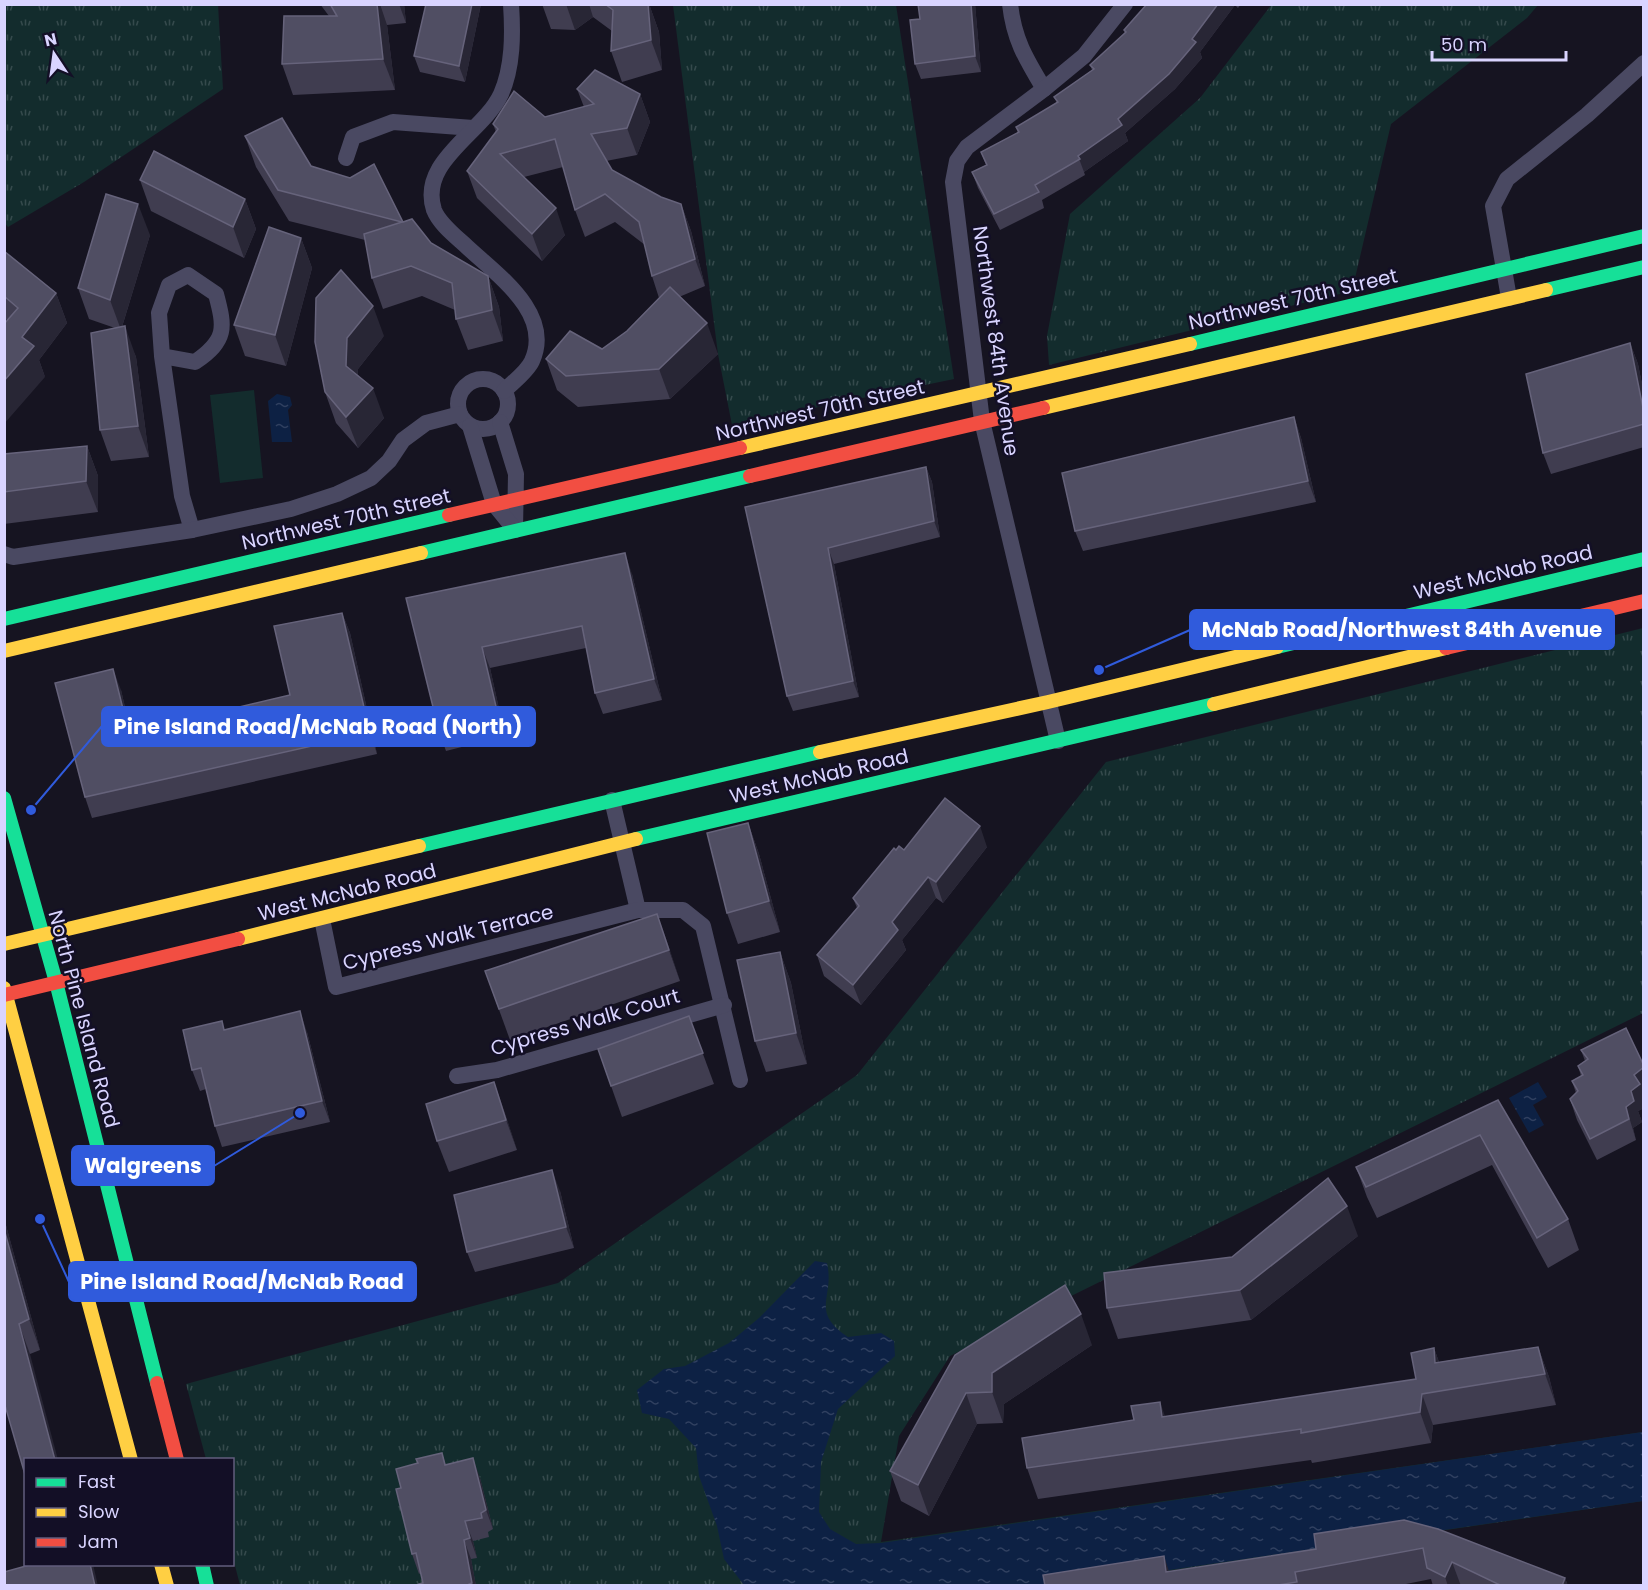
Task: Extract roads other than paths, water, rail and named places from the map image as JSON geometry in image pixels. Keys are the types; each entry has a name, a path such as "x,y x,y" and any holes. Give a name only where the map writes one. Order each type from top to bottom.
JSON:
{"main road":[{"name":"Northwest 70th Street","path":"4,651 101,612 216,585 515,530 694,474 979,394 1644,236"},
{"name":"Northwest 70th Street","path":"4,619 101,612 216,585 494,504 694,474 982,421 1644,267"},
{"name":"West McNab Road","path":"4,944 612,800 1048,702 1644,560"},
{"name":"West McNab Road","path":"5,993 322,919 622,842 1058,741 1644,600"},
{"name":"North Pine Island Road","path":"4,798 56,982 176,1458"},
{"path":"5,993 130,1458"},
{"path":"161,1566 166,1586"},
{"path":"202,1566 207,1586"}],"street":[{"path":"504,391 531,362 537,343 534,320 526,304 450,231 435,213 430,190 437,171 500,96 508,75 512,4"},
{"path":"1010,4 1013,31 1020,50 1044,89"},
{"name":"Northwest 84th Avenue","path":"1058,741 982,421 953,182 957,161 967,147 1084,56 1125,4"},
{"path":"1509,298 1493,206 1508,179 1587,115 1644,63"},
{"path":"346,158 353,137 393,122 473,128"},
{"path":"162,356 195,362 214,349 224,324 216,294 188,275 169,285 159,313 162,356 182,496 192,530"},
{"path":"4,554 13,556 192,530 291,508 337,494 371,478 389,461 403,440 426,423 465,420 486,429 500,422 508,408 504,391 491,380 474,380 461,391 458,399 465,420 494,504 515,530"},
{"path":"500,422 516,474 515,530"},
{"path":"612,800 638,910"},
{"name":"Cypress Walk Terrace","path":"322,919 336,987 638,910 683,910 704,926 740,1080"},
{"name":"Cypress Walk Court","path":"457,1076 497,1070 724,1005"}],"water":[{"path":"277,394 290,397 292,405 288,410 292,442 272,442 268,401"},
{"path":"1538,1082 1547,1097 1533,1105 1544,1125 1529,1133 1509,1098"},
{"path":"815,1261 827,1263 829,1275 826,1311 836,1328 848,1337 881,1333 894,1341 895,1356 838,1409 821,1462 819,1512 830,1529 856,1544 881,1543 1643,1432 1643,1501 1066,1585 744,1585 724,1559 717,1526 699,1476 696,1448 669,1419 642,1413 637,1390 664,1369 685,1366 729,1343 759,1318"}],"place":[{"name":"McNab Road/Northwest 84th Avenue","path":"1099,670"},
{"name":"Pine Island Road/McNab Road (North)","path":"31,810"},
{"name":"Walgreens","path":"300,1113"},
{"name":"Pine Island Road/McNab Road","path":"40,1219"}]}
